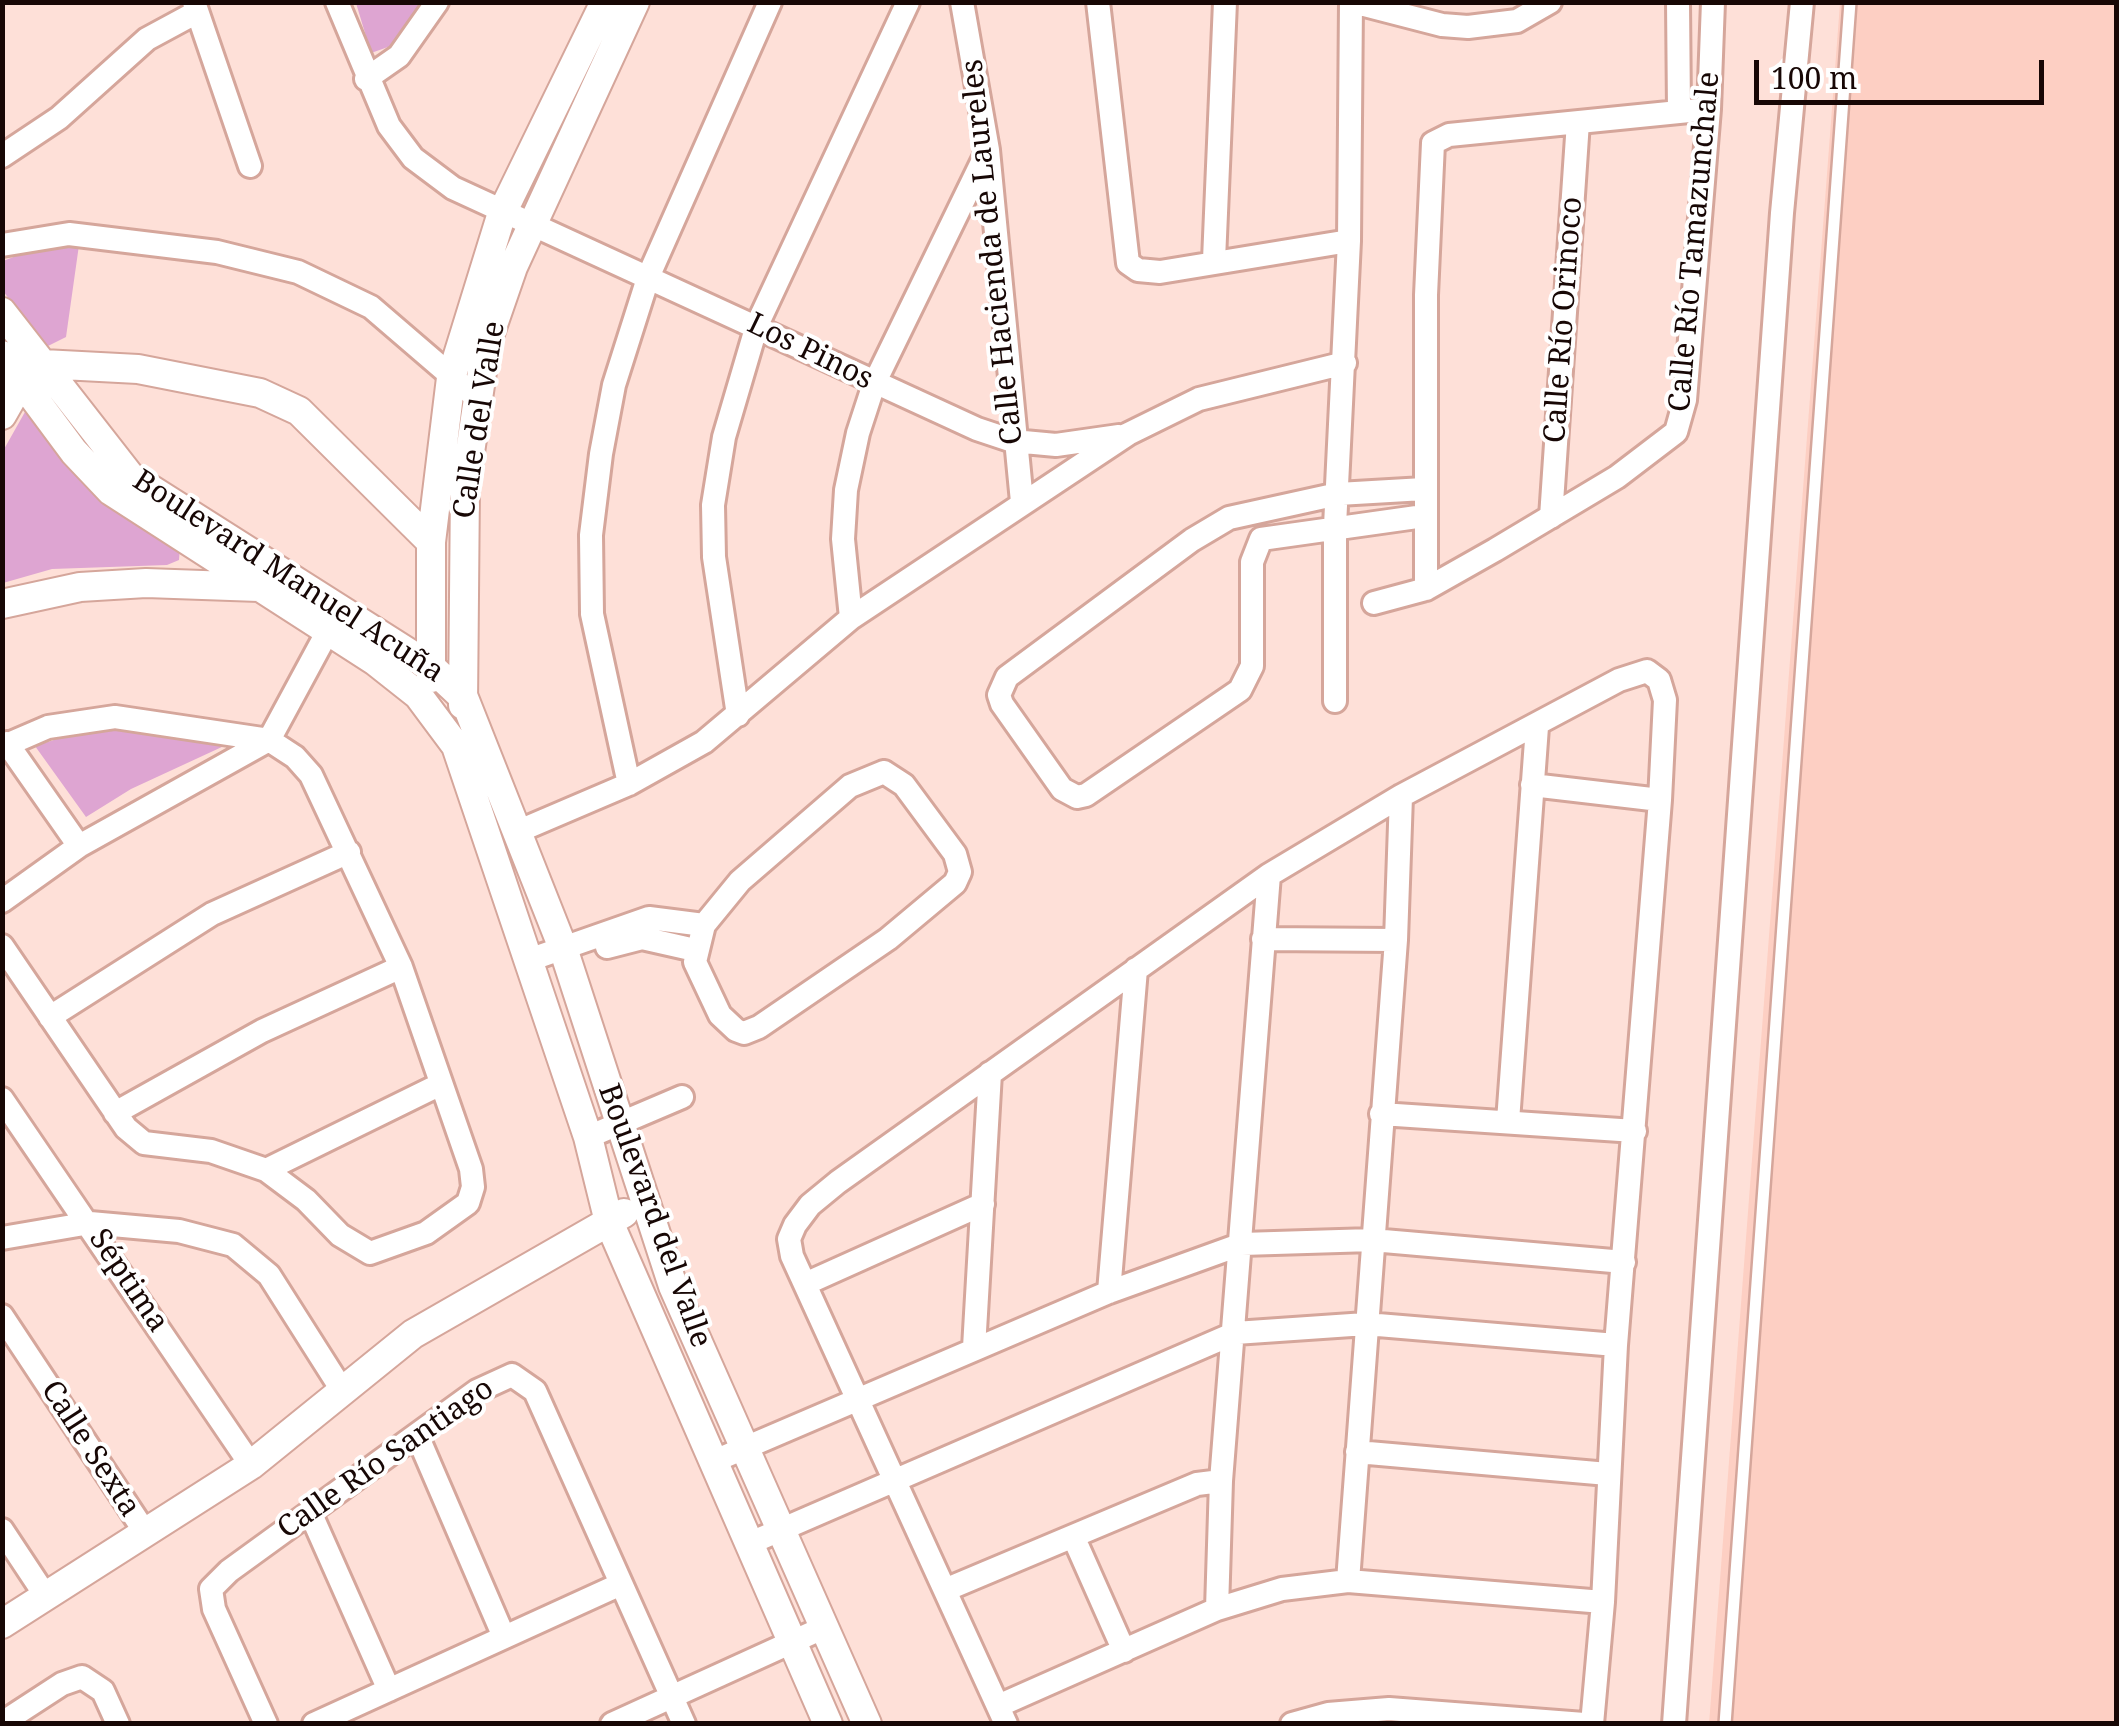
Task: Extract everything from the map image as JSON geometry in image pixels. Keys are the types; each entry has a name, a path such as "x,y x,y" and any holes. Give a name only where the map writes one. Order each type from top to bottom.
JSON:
{"street":[{"name":"Los Pinos","path":"337,2 366,79 389,126 413,158 452,188 531,226 650,275 874,384 1013,440 1056,444 1128,434"},
{"path":"366,79 399,56 437,2"},
{"name":"Calle del Valle","path":"430,710 431,542 451,378 502,212 605,2"},
{"name":"Calle del Valle","path":"456,746 464,698 462,542 478,399 498,308 531,226 635,2"},
{"path":"629,784 598,656 592,614 591,535 614,385 650,275 770,2"},
{"path":"738,715 720,622 713,505 724,437 757,325 908,2"},
{"name":"Calle Hacienda de Laureles","path":"962,2 988,150 1022,502"},
{"path":"1098,2 1128,263 1148,272 1350,241"},
{"path":"1214,260 1225,2"},
{"path":"1335,700 1335,526 1350,241 1352,2 1442,25 1468,26 1517,21 1550,2"},
{"name":"Calle Río Tamazunchale","path":"1678,2 1678,111"},
{"name":"Calle Río Tamazunchale","path":"1374,603 1426,589 1551,518 1666,442 1682,421 1709,109 1714,2"},
{"path":"1674,1724 1735,922 1763,474 1802,2"},
{"path":"2,156 60,118 148,39 196,7 250,166"},
{"path":"1426,589 1424,489 1433,144 1450,135 1709,109"},
{"name":"Calle Río Orinoco","path":"1551,518 1578,122"},
{"path":"851,618 843,539 846,490 874,384 988,150"},
{"path":"2,244 69,234 257,260 298,272 371,307 478,399"},
{"name":"Boulevard Manuel Acuña","path":"2,312 74,452 111,491 329,629 403,683 430,710"},
{"name":"Boulevard Manuel Acuña","path":"2,355 33,372 130,476 431,667 464,698"},
{"path":"2,415 33,372 82,362 202,380 280,401 320,430 431,542"},
{"path":"519,830 629,784 688,752 738,715 851,618 1128,434 1199,399 1345,363"},
{"path":"1424,489 1338,494 1246,512 1214,527 1007,678 999,696 1002,704 1062,789 1077,797 1086,795 1240,690 1252,666 1252,562 1261,539 1424,516"},
{"path":"2,604 80,587 261,587"},
{"path":"2,901 78,846 270,740 329,629"},
{"path":"1592,1724 1603,1602 1616,1345 1665,700 1654,676 1638,671 1538,727 1400,796 1269,875 810,1205 788,1239 1002,1715 1124,1650 1217,1609 1282,1589 1348,1580 1603,1602"},
{"name":"Boulevard del Valle","path":"464,698 566,955 642,1202 673,1286 864,1716"},
{"name":"Boulevard del Valle","path":"430,710 456,746 588,1137 609,1222 828,1723"},
{"path":"2,946 116,1113 144,1142 211,1152 266,1170 306,1200 340,1235 370,1253 426,1233 461,1212 474,1187 441,1084 401,967 312,775 270,740 115,717 48,727 5,745 78,846"},
{"path":"1508,1121 1538,727"},
{"path":"884,772 904,785 959,864 955,884 944,894 751,1032 736,1030 720,1015 702,979 695,950 704,925 740,881 850,786 871,774 884,772"},
{"path":"1532,786 1660,800"},
{"path":"1348,1580 1396,940 1400,796"},
{"path":"50,1017 200,921 349,852"},
{"path":"1217,1609 1221,1481 1269,875"},
{"path":"531,967 649,918 704,925"},
{"path":"566,955 642,938 695,950"},
{"path":"1264,939 1396,940"},
{"path":"116,1113 262,1031 401,967"},
{"path":"1109,1292 1136,969"},
{"path":"974,1348 990,1073"},
{"path":"266,1170 441,1084"},
{"path":"588,1137 682,1096"},
{"name":"Séptima","path":"2,1099 90,1223 251,1465"},
{"path":"1381,1114 1635,1131"},
{"path":"2,1624 251,1465 342,1390 470,1298 642,1202"},
{"path":"805,1284 983,1204"},
{"path":"2,1238 90,1223 217,1239 259,1263 342,1390"},
{"path":"712,1462 1109,1292 1242,1244 1372,1240 1624,1262"},
{"name":"Calle Sexta","path":"2,1316 144,1532"},
{"path":"748,1544 1235,1333 1366,1324 1616,1345"},
{"name":"Calle Río Santiago","path":"266,1724 214,1609 211,1589 229,1571 490,1382 512,1375 524,1380 534,1391 684,1724"},
{"path":"417,1435 504,1637"},
{"path":"1357,1452 1608,1474"},
{"path":"945,1590 1196,1484 1221,1481"},
{"path":"310,1512 389,1690"},
{"path":"2,1530 45,1595"},
{"path":"1073,1536 1124,1650"},
{"path":"314,1724 621,1584"},
{"path":"612,1724 824,1627"},
{"path":"2,1723 62,1684 82,1676 103,1691 118,1724"},
{"path":"1296,1723 1356,1709 1389,1709 1584,1724"},
{"path":"828,1723 864,1716"}],"lane":[{"path":"1725,1724 1850,2"}],"shaded area":[{"path":"356,3 422,3 405,41 371,53"},
{"path":"1840,3 2116,3 2116,1723 1709,1724"},
{"path":"55,241 79,245 66,337 46,347 3,291 3,261"},
{"path":"30,403 180,546 179,560 167,565 52,569 3,583 3,451"},
{"path":"167,729 217,739 224,746 131,789 86,817 35,746 79,732"}]}
